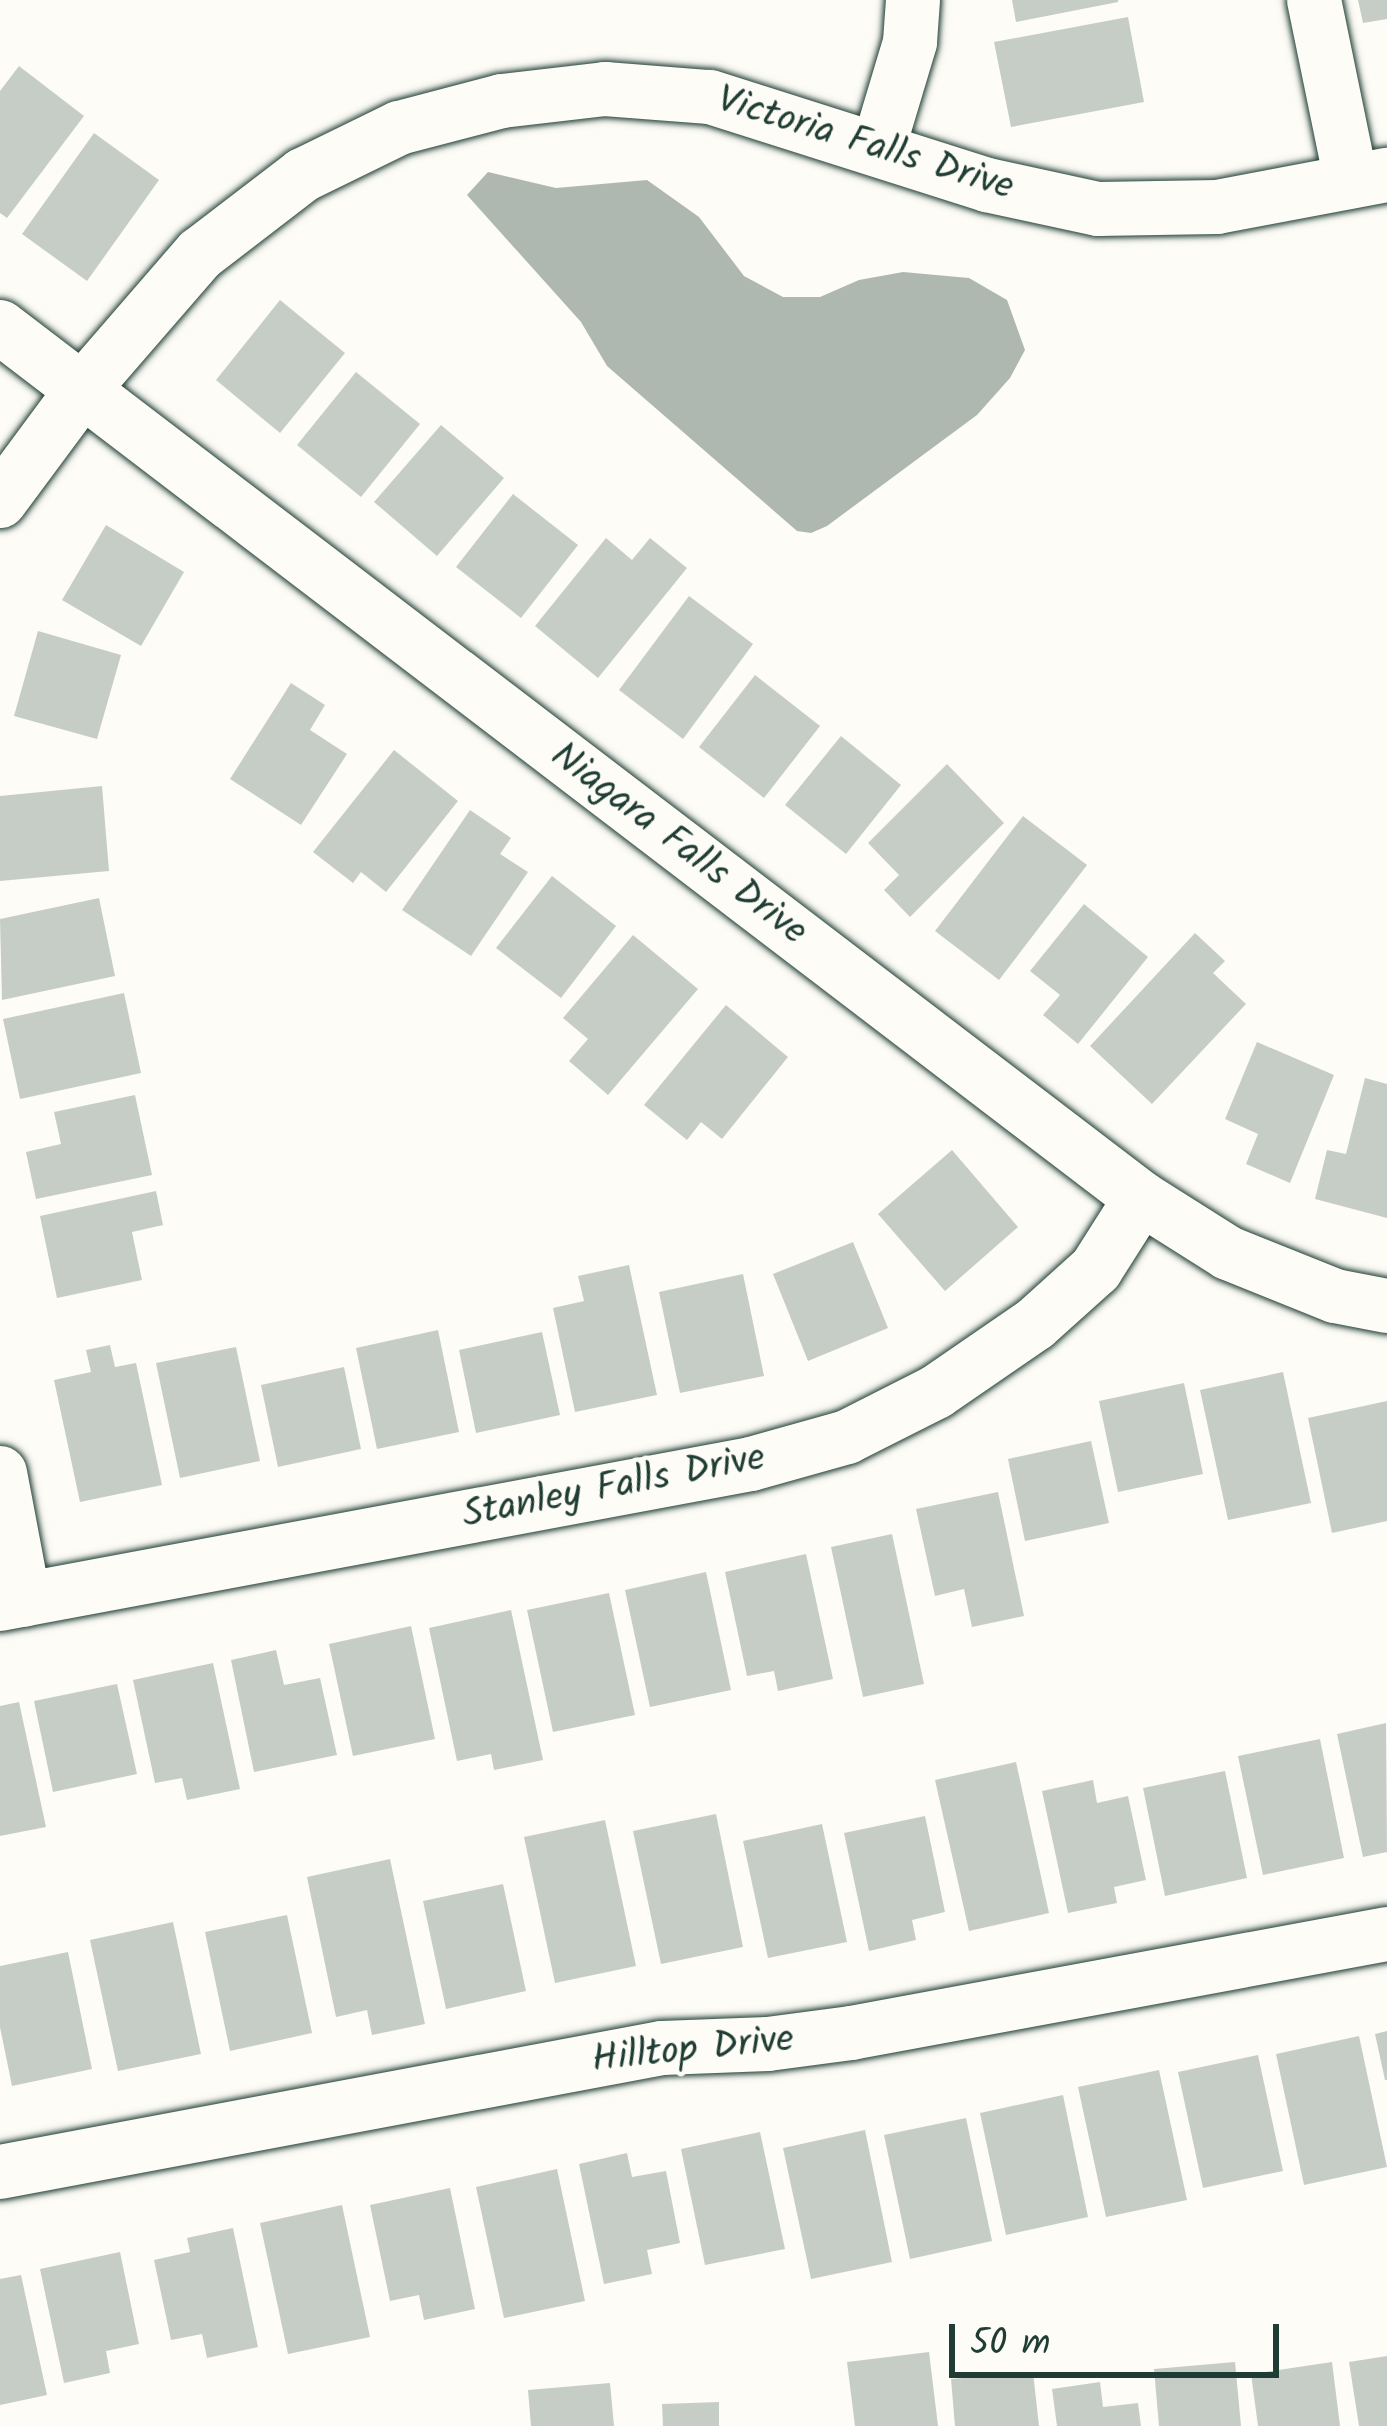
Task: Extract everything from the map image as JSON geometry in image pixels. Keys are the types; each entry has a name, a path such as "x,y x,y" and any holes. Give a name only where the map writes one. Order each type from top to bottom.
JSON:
{"street":[{"path":"878,149 910,42 913,0"},
{"path":"1315,0 1369,178"},
{"name":"Victoria Falls Drive","path":"0,501 82,390 200,254 303,175 398,128 502,101 605,89 710,97 988,185 1097,209 1217,207 1369,178"},
{"name":"Niagara Falls Drive","path":"0,327 1141,1198 1228,1253 1335,1296 1387,1306"},
{"name":"Stanley Falls Drive","path":"12,1602 751,1464 847,1437 936,1392 1035,1324 1096,1269 1141,1198"},
{"path":"0,1473 12,1602"},
{"name":"Hilltop Drive","path":"0,2172 662,2048 768,2044 851,2033 1387,1934"}],"shaded area":[{"path":"488,172 556,188 647,180 699,217 744,276 783,297 820,297 859,280 903,272 969,278 1007,300 1025,350 1010,378 977,415 827,526 811,533 797,531 607,366 581,322 467,195"}],"building":[{"path":"1012,0 1118,0 1118,2 1016,22"},
{"path":"1358,0 1387,0 1387,19 1363,23"},
{"path":"1128,17 1144,102 1011,127 994,42"},
{"path":"19,66 84,116 7,218 0,213 0,91"},
{"path":"94,133 159,180 87,281 22,234"},
{"path":"280,300 345,353 280,433 216,380"},
{"path":"356,372 420,424 361,497 297,445"},
{"path":"441,425 504,478 437,556 374,502"},
{"path":"513,494 578,545 521,618 456,567"},
{"path":"106,525 184,572 141,646 62,600"},
{"path":"606,538 632,560 650,538 687,568 598,678 535,626"},
{"path":"689,596 753,644 683,739 619,690"},
{"path":"38,631 121,655 97,739 14,716"},
{"path":"755,675 820,726 764,798 699,747"},
{"path":"291,683 325,705 310,730 347,754 301,825 230,779"},
{"path":"841,736 901,785 846,854 785,805"},
{"path":"394,750 458,801 386,892 361,872 353,883 313,852"},
{"path":"947,764 1004,823 910,917 884,890 899,875 868,843"},
{"path":"102,786 109,871 0,881 0,796"},
{"path":"470,810 511,838 500,854 528,872 471,956 402,910"},
{"path":"1023,816 1087,865 999,980 935,931"},
{"path":"552,876 616,926 561,998 496,948"},
{"path":"99,898 115,976 2,1000 0,919"},
{"path":"1084,904 1148,957 1078,1044 1043,1015 1060,995 1030,971"},
{"path":"1195,933 1225,961 1213,973 1246,1004 1152,1104 1090,1046"},
{"path":"633,935 698,989 608,1095 569,1061 588,1039 563,1018"},
{"path":"124,993 141,1073 20,1099 3,1019"},
{"path":"726,1005 788,1057 722,1139 701,1122 687,1140 644,1105"},
{"path":"1257,1042 1334,1075 1290,1183 1246,1164 1258,1134 1225,1119"},
{"path":"1365,1078 1387,1084 1387,1218 1315,1199 1327,1150 1346,1154"},
{"path":"135,1095 152,1175 36,1199 26,1152 61,1144 54,1112"},
{"path":"952,1150 1018,1227 945,1291 878,1214"},
{"path":"156,1191 163,1225 132,1232 142,1280 57,1298 40,1216"},
{"path":"853,1242 888,1328 808,1361 773,1274"},
{"path":"629,1265 657,1395 575,1412 553,1308 584,1301 578,1276"},
{"path":"743,1274 764,1376 680,1393 659,1292"},
{"path":"438,1330 459,1432 377,1449 356,1348"},
{"path":"542,1332 560,1415 476,1433 459,1350"},
{"path":"110,1345 115,1367 136,1363 162,1485 80,1502 54,1380 91,1372 86,1350"},
{"path":"236,1347 260,1461 180,1478 156,1363"},
{"path":"344,1367 361,1449 278,1467 261,1385"},
{"path":"1283,1372 1311,1503 1228,1520 1200,1390"},
{"path":"1184,1383 1203,1474 1118,1492 1099,1401"},
{"path":"1387,1401 1387,1521 1332,1533 1308,1418"},
{"path":"1091,1441 1109,1523 1025,1541 1008,1459"},
{"path":"998,1492 1024,1616 972,1627 964,1589 935,1596 916,1509"},
{"path":"892,1534 924,1684 863,1697 831,1547"},
{"path":"806,1554 833,1679 778,1691 774,1671 747,1676 725,1572"},
{"path":"706,1572 731,1690 650,1707 625,1590"},
{"path":"609,1593 635,1715 553,1732 527,1610"},
{"path":"511,1610 543,1760 494,1770 491,1754 457,1761 429,1628"},
{"path":"411,1626 435,1739 353,1756 329,1644"},
{"path":"276,1650 284,1685 320,1678 337,1755 254,1772 231,1660"},
{"path":"213,1663 240,1789 187,1800 182,1778 155,1783 133,1680"},
{"path":"117,1684 137,1774 53,1792 34,1701"},
{"path":"19,1702 46,1827 0,1836 0,1706"},
{"path":"1386,1723 1387,1852 1363,1857 1337,1734"},
{"path":"1320,1739 1344,1858 1263,1875 1238,1756"},
{"path":"1016,1762 1049,1913 969,1931 935,1780"},
{"path":"1225,1771 1247,1878 1165,1896 1143,1788"},
{"path":"1093,1780 1097,1803 1128,1796 1146,1880 1114,1887 1117,1903 1068,1913 1042,1791"},
{"path":"716,1814 743,1947 661,1964 633,1831"},
{"path":"925,1816 945,1912 912,1920 916,1940 869,1951 844,1833"},
{"path":"605,1820 636,1966 555,1983 524,1837"},
{"path":"822,1824 847,1942 768,1958 743,1841"},
{"path":"390,1859 425,2024 372,2035 367,2010 336,2017 307,1877"},
{"path":"503,1884 526,1991 446,2009 423,1901"},
{"path":"287,1915 312,2033 230,2051 205,1932"},
{"path":"173,1922 201,2054 118,2071 90,1940"},
{"path":"68,1952 92,2069 12,2086 0,2027 0,1966"},
{"path":"1387,2031 1387,2080 1385,2080 1375,2034"},
{"path":"1359,2036 1387,2167 1304,2185 1276,2054"},
{"path":"1258,2055 1283,2171 1203,2188 1178,2072"},
{"path":"1159,2070 1187,2200 1106,2217 1078,2087"},
{"path":"1063,2095 1088,2217 1006,2235 980,2113"},
{"path":"966,2118 992,2241 910,2259 884,2135"},
{"path":"865,2130 892,2262 811,2279 783,2148"},
{"path":"760,2132 785,2249 705,2265 681,2149"},
{"path":"627,2153 632,2177 666,2171 680,2243 647,2250 652,2274 604,2284 579,2164"},
{"path":"557,2169 585,2301 504,2318 476,2187"},
{"path":"450,2188 475,2309 424,2320 419,2295 390,2301 370,2205"},
{"path":"342,2205 370,2337 288,2354 260,2223"},
{"path":"233,2228 258,2347 207,2358 202,2334 171,2340 154,2260 190,2252 187,2238"},
{"path":"120,2252 139,2344 106,2351 110,2373 64,2383 40,2269"},
{"path":"21,2275 47,2395 0,2405 0,2279"},
{"path":"929,2352 938,2426 855,2426 847,2362"},
{"path":"1387,2356 1387,2426 1359,2426 1349,2362"},
{"path":"1235,2362 1241,2426 1159,2426 1154,2369"},
{"path":"1332,2362 1340,2426 1258,2426 1251,2374"},
{"path":"1033,2372 1039,2426 955,2426 951,2379"},
{"path":"1100,2382 1103,2407 1138,2403 1141,2426 1057,2426 1052,2389"},
{"path":"610,2383 614,2426 531,2426 528,2390"},
{"path":"719,2402 719,2426 663,2426 662,2404"}]}
